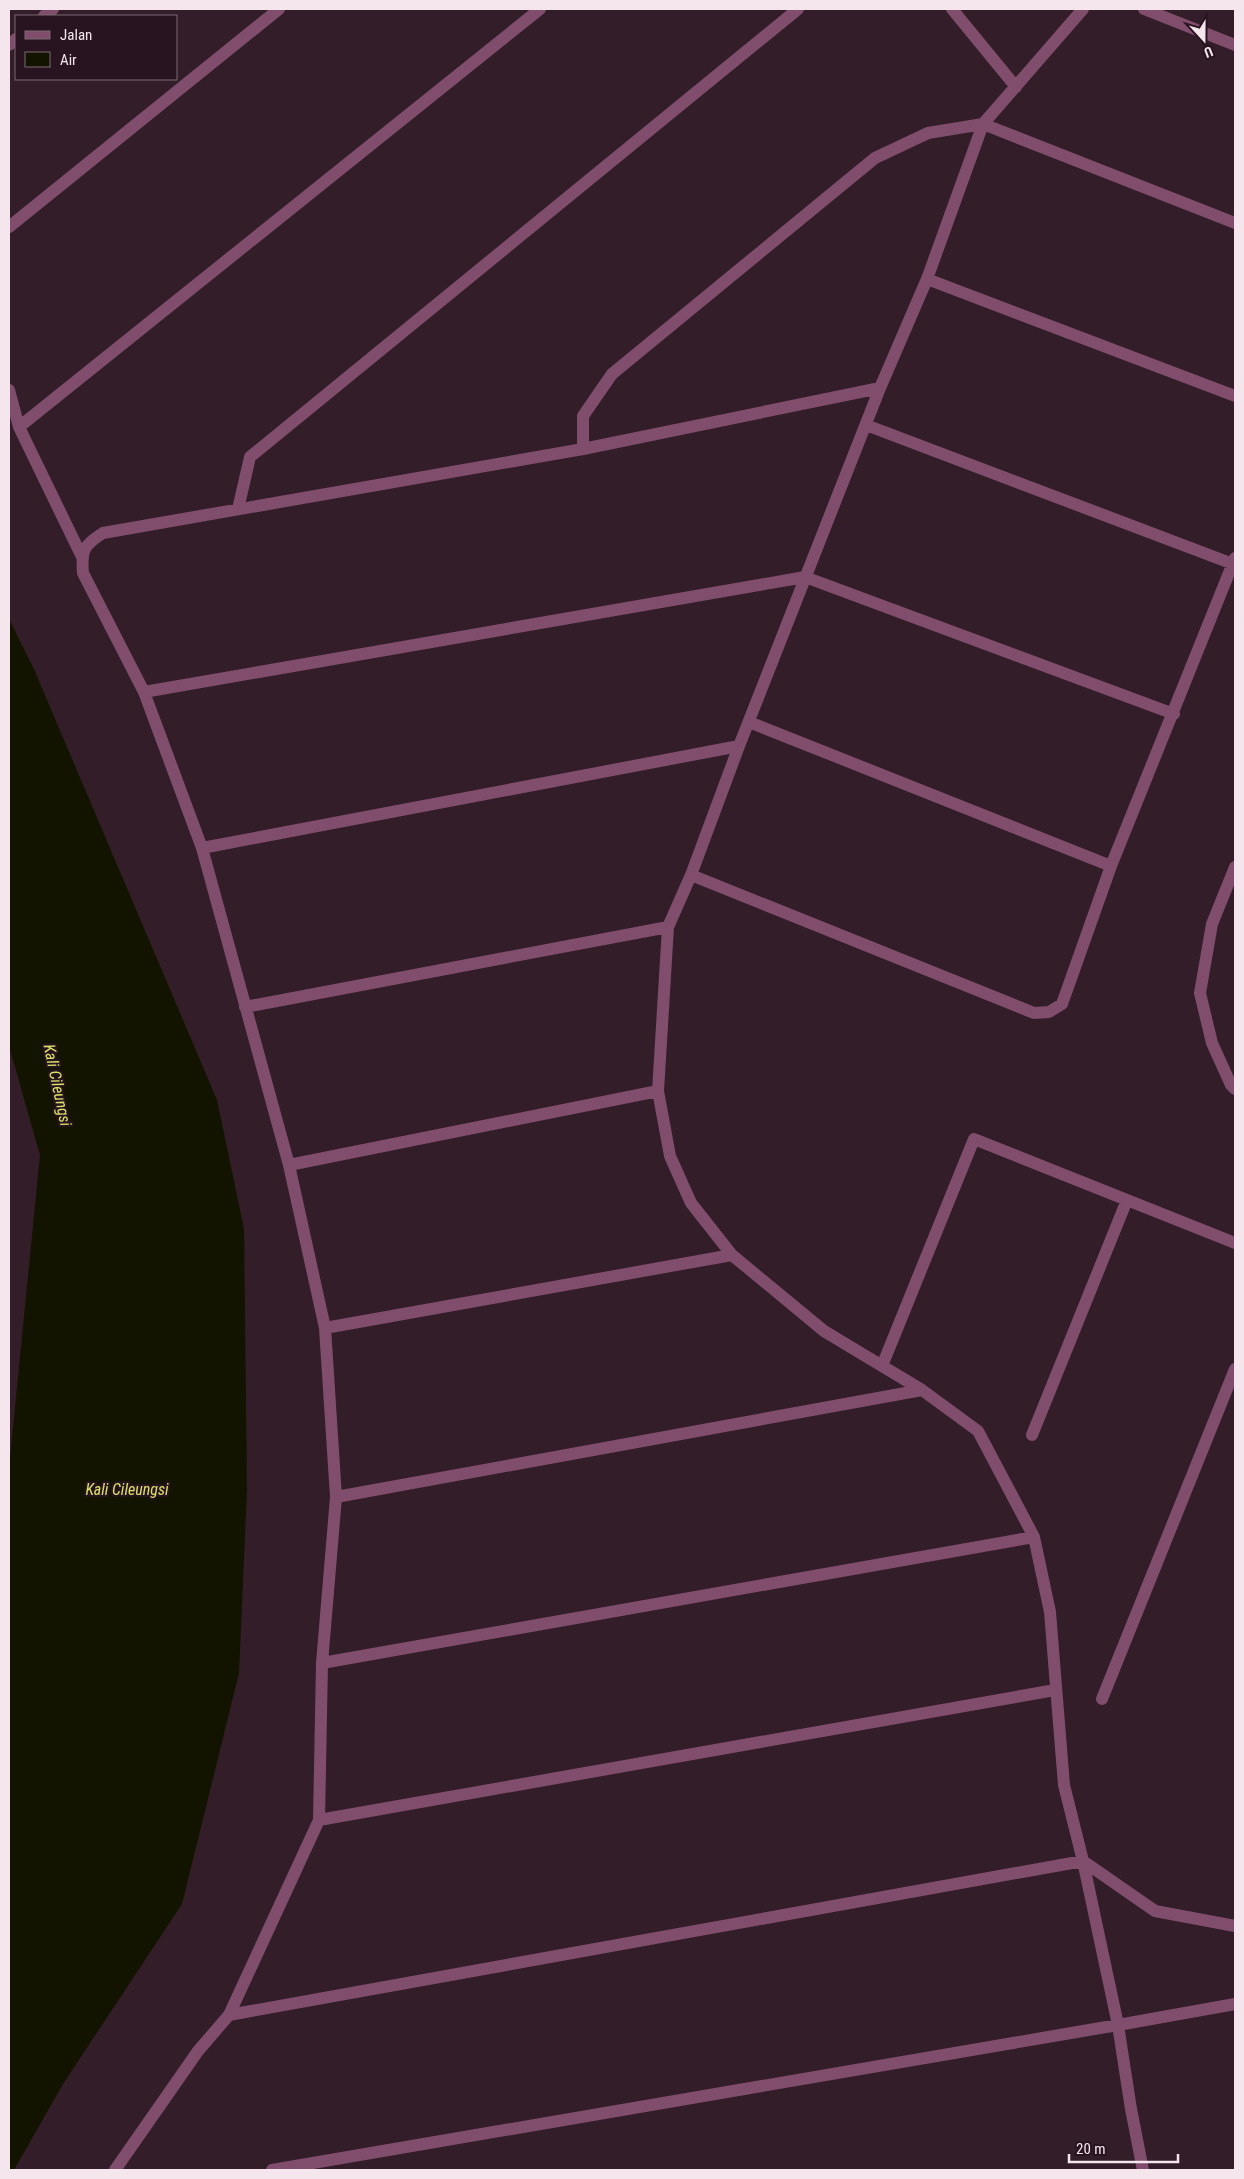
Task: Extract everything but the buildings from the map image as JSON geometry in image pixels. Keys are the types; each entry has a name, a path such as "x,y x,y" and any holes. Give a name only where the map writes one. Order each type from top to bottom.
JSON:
{"street":[{"path":"9,228 279,9"},
{"path":"20,427 540,9"},
{"path":"238,509 250,456 798,9"},
{"path":"952,9 1016,87"},
{"path":"1083,9 983,124 927,279 880,388 805,577 691,875 668,927 658,1092 670,1156 691,1203 732,1255 824,1331 922,1390 978,1430 1034,1537 1050,1612 1064,1785 1083,1861 1118,2025 1130,2109 1143,2170"},
{"path":"1144,9 1235,45"},
{"path":"583,449 583,416 612,374 875,158 928,133 983,124 1235,223"},
{"path":"927,279 1235,396"},
{"path":"82,557 87,544 103,533 583,449 880,388"},
{"path":"9,390 20,427 82,557 83,573 144,692 202,848 289,1165 325,1328 336,1497 322,1663 319,1820 229,2015 198,2052 115,2170"},
{"path":"691,875 1034,1013 1049,1012 1062,1004 1111,866 1174,714 1234,561 866,425"},
{"path":"144,692 805,577 1174,714"},
{"path":"749,722 1111,866"},
{"path":"202,848 739,746"},
{"path":"1235,867 1212,924 1200,993 1212,1042 1231,1085 1235,1089"},
{"path":"246,1007 668,927"},
{"path":"289,1165 658,1092"},
{"path":"882,1366 974,1139 1235,1242"},
{"path":"1032,1435 1127,1200"},
{"path":"325,1328 732,1255"},
{"path":"1102,1699 1235,1369"},
{"path":"336,1497 922,1390"},
{"path":"322,1663 1034,1537"},
{"path":"319,1820 1055,1690"},
{"path":"229,2015 1083,1861 1155,1911 1235,1926"},
{"path":"272,2170 1235,2004"}],"water":[{"name":"Kali Cileungsi","path":"9,619 33,667 217,1100 244,1229 247,1490 239,1673 182,1904 63,2084 14,2170 9,2170 9,1468 40,1155 9,1046"}]}
